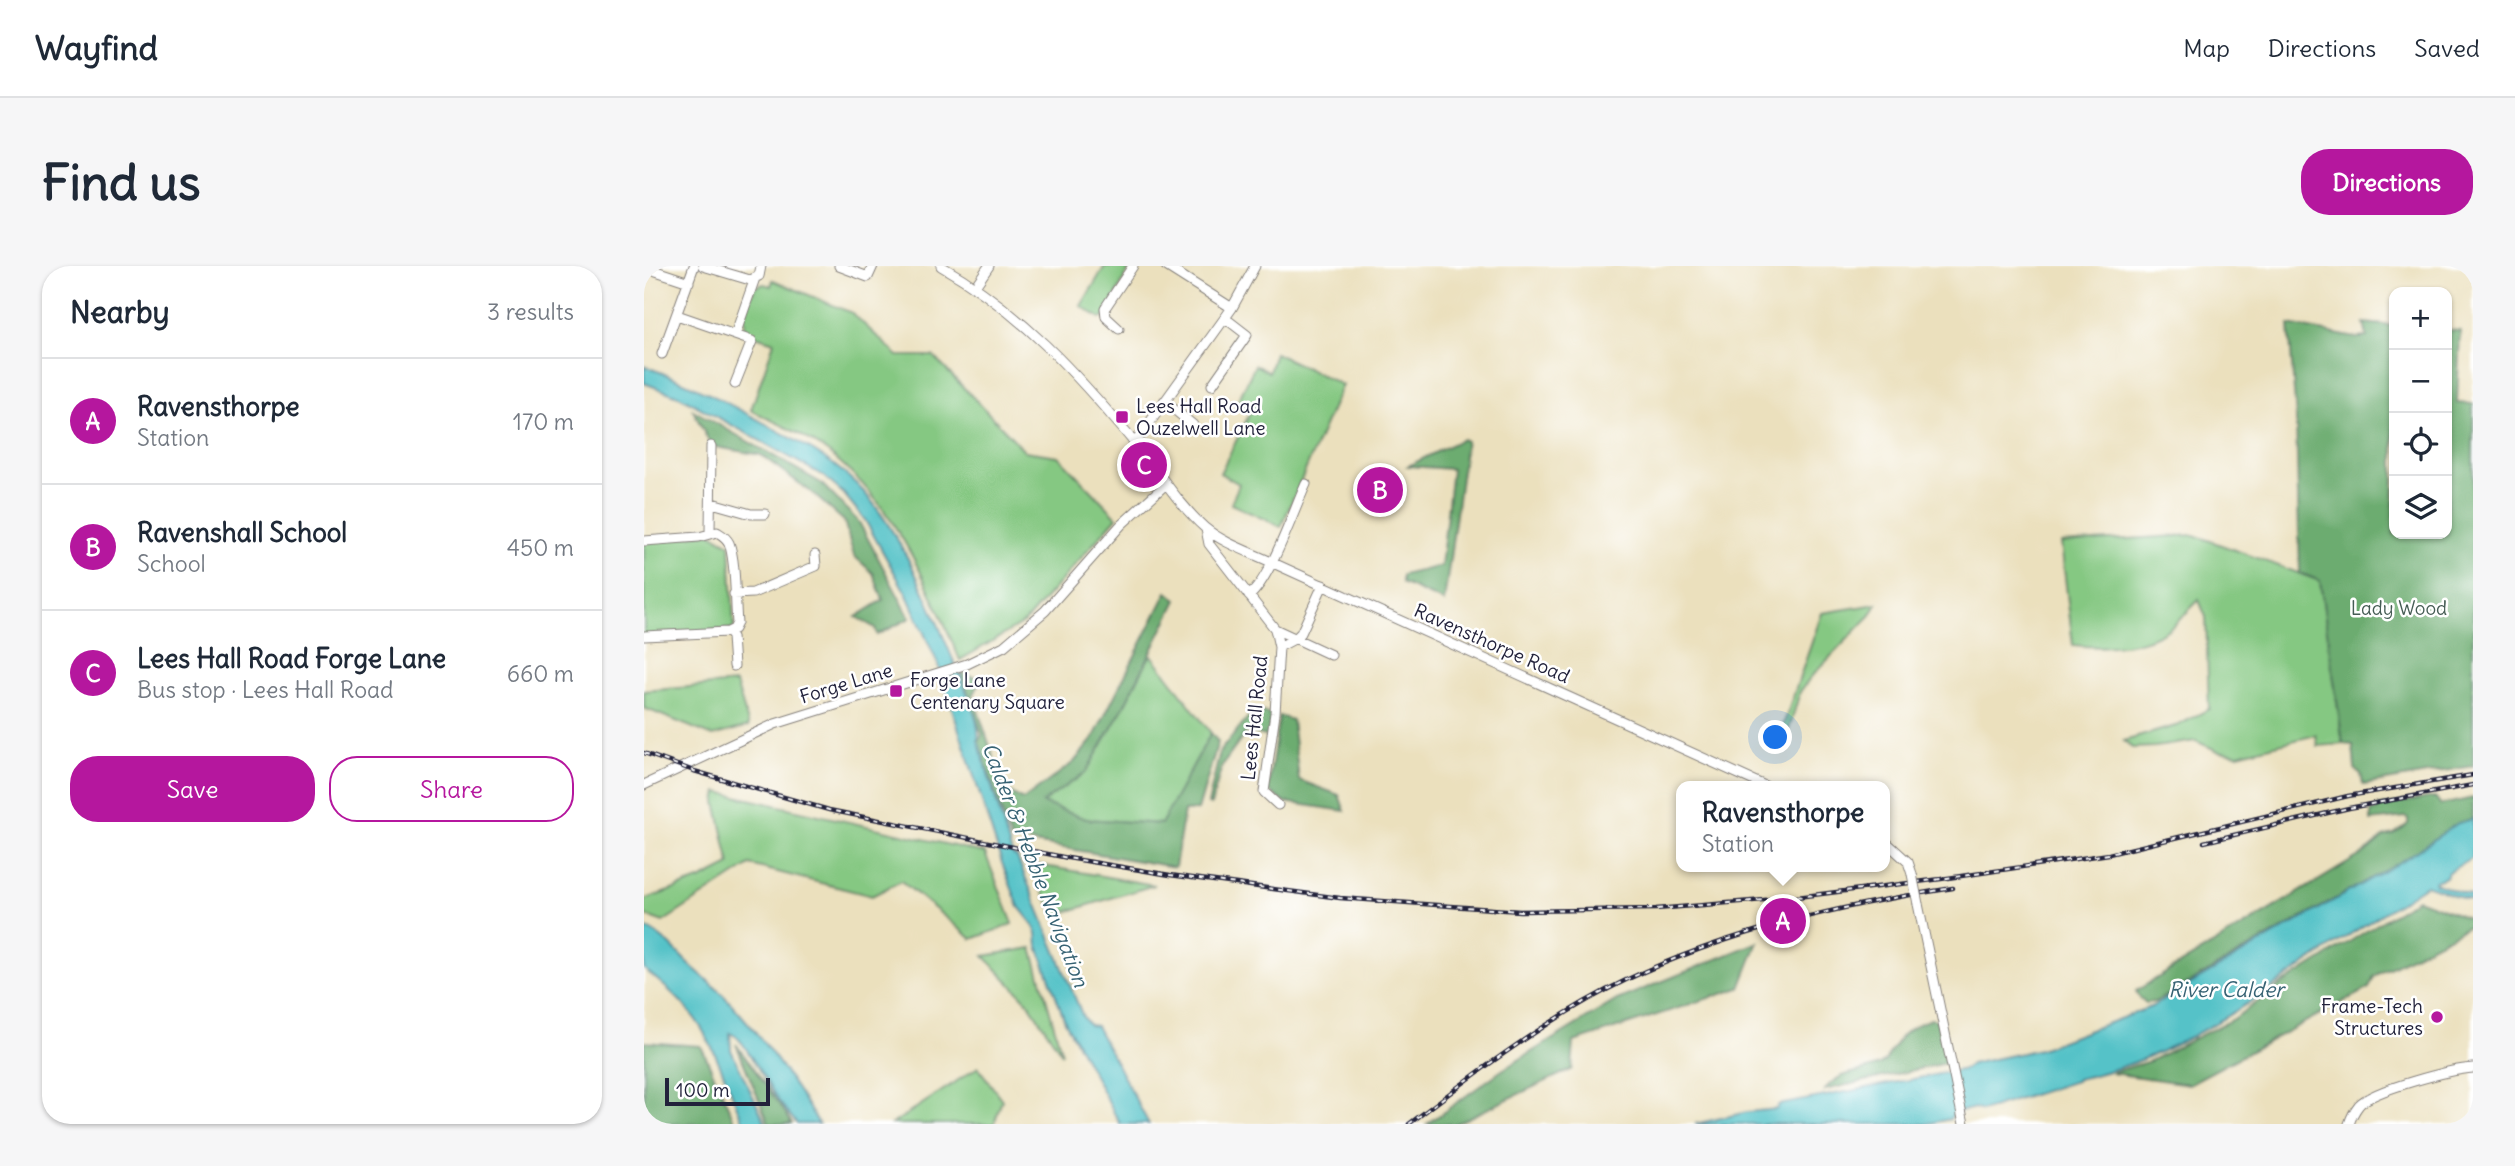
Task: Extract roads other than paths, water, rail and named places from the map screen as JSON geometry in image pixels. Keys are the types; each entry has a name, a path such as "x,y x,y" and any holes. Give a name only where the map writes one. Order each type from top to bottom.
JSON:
{"street":[{"path":"662,355 695,266"},
{"path":"703,266 750,280 759,276 761,266"},
{"path":"839,266 868,277 873,266"},
{"name":"Lees Hall Road","path":"941,266 976,285 1060,357 1135,443 1183,506 1206,529 1209,544 1275,628 1331,655"},
{"path":"976,285 989,266"},
{"path":"1119,329 1106,317 1105,308 1133,266"},
{"path":"1166,266 1232,308"},
{"path":"1135,443 1232,308 1255,266"},
{"path":"644,267 690,282"},
{"path":"735,335 755,278"},
{"path":"677,315 752,341 735,384"},
{"path":"1212,385 1247,335 1224,318"},
{"path":"1164,401 1193,425"},
{"path":"710,533 711,446"},
{"name":"Forge Lane","path":"644,785 775,724 961,666 1004,646 1045,611 1121,525 1166,484"},
{"path":"1249,596 1256,590 1271,562 1306,484"},
{"path":"712,503 751,514 765,514"},
{"name":"Ravensthorpe Road","path":"1206,529 1271,562 1754,781"},
{"path":"644,541 699,537 717,532 725,536 730,544 737,623 734,629 728,632 644,636"},
{"path":"734,594 753,593 816,566 815,555"},
{"path":"1279,647 1301,633 1323,585"},
{"name":"Lees Hall Road","path":"1275,628 1279,647 1275,713 1264,792 1278,806"},
{"path":"728,632 732,637 734,666"},
{"path":"1890,844 1908,862 1912,874 1965,1124"},
{"path":"2350,1121 2360,1103 2387,1091 2455,1069 2473,1068"}],"water":[{"path":"644,366 726,402 821,456 854,482 878,509 922,588 968,695 976,721 978,740 1012,854 1017,857 1083,1017 1089,1025 1096,1026 1149,1124 1120,1124 1065,1021 1038,946 1037,933 1019,907 1002,863 937,662 907,595 865,520 844,494 822,475 681,397 644,383"},
{"name":"River Calder","path":"2473,819 2473,858 2448,872 2446,877 2435,881 2436,884 2473,897 2473,902 2426,885 2219,1021 2136,1062 1982,1111 1975,1108 1954,1113 1950,1119 1926,1124 1695,1124 1965,1069 1971,1064 2040,1049 2151,1007 2408,857 2458,823"},
{"path":"644,928 669,944 739,1012 776,1058 819,1124 797,1124 780,1103 743,1044 730,1033 731,1050 766,1124 744,1124 717,1059 695,1018 644,969"}],"railway":[{"path":"644,753 694,771 829,810 1068,858 1340,898 1520,911 1656,909 1789,898 1941,879 2109,854 2348,796 2473,775"},
{"path":"2204,842 2349,808 2473,785"},
{"path":"1409,1124 1487,1066 1569,1011 1626,980 1665,963 1705,947 1786,922 1953,888"}],"place":[{"name":"Lees Hall Road Ouzelwell Lane","path":"1122,417"},
{"name":"Lees Hall Road Forge Lane","path":"1144,465"},
{"name":"Ravenshall School","path":"1380,490"},
{"name":"Forge Lane Centenary Square","path":"896,691"},
{"name":"Ravensthorpe","path":"1783,921"},
{"name":"Frame-Tech Structures","path":"2437,1017"}],"park label":[{"name":"Lady Wood","path":"2399,608"}],"water label":[{"name":"Calder & Hebble Navigation","path":"1035,865"}]}
